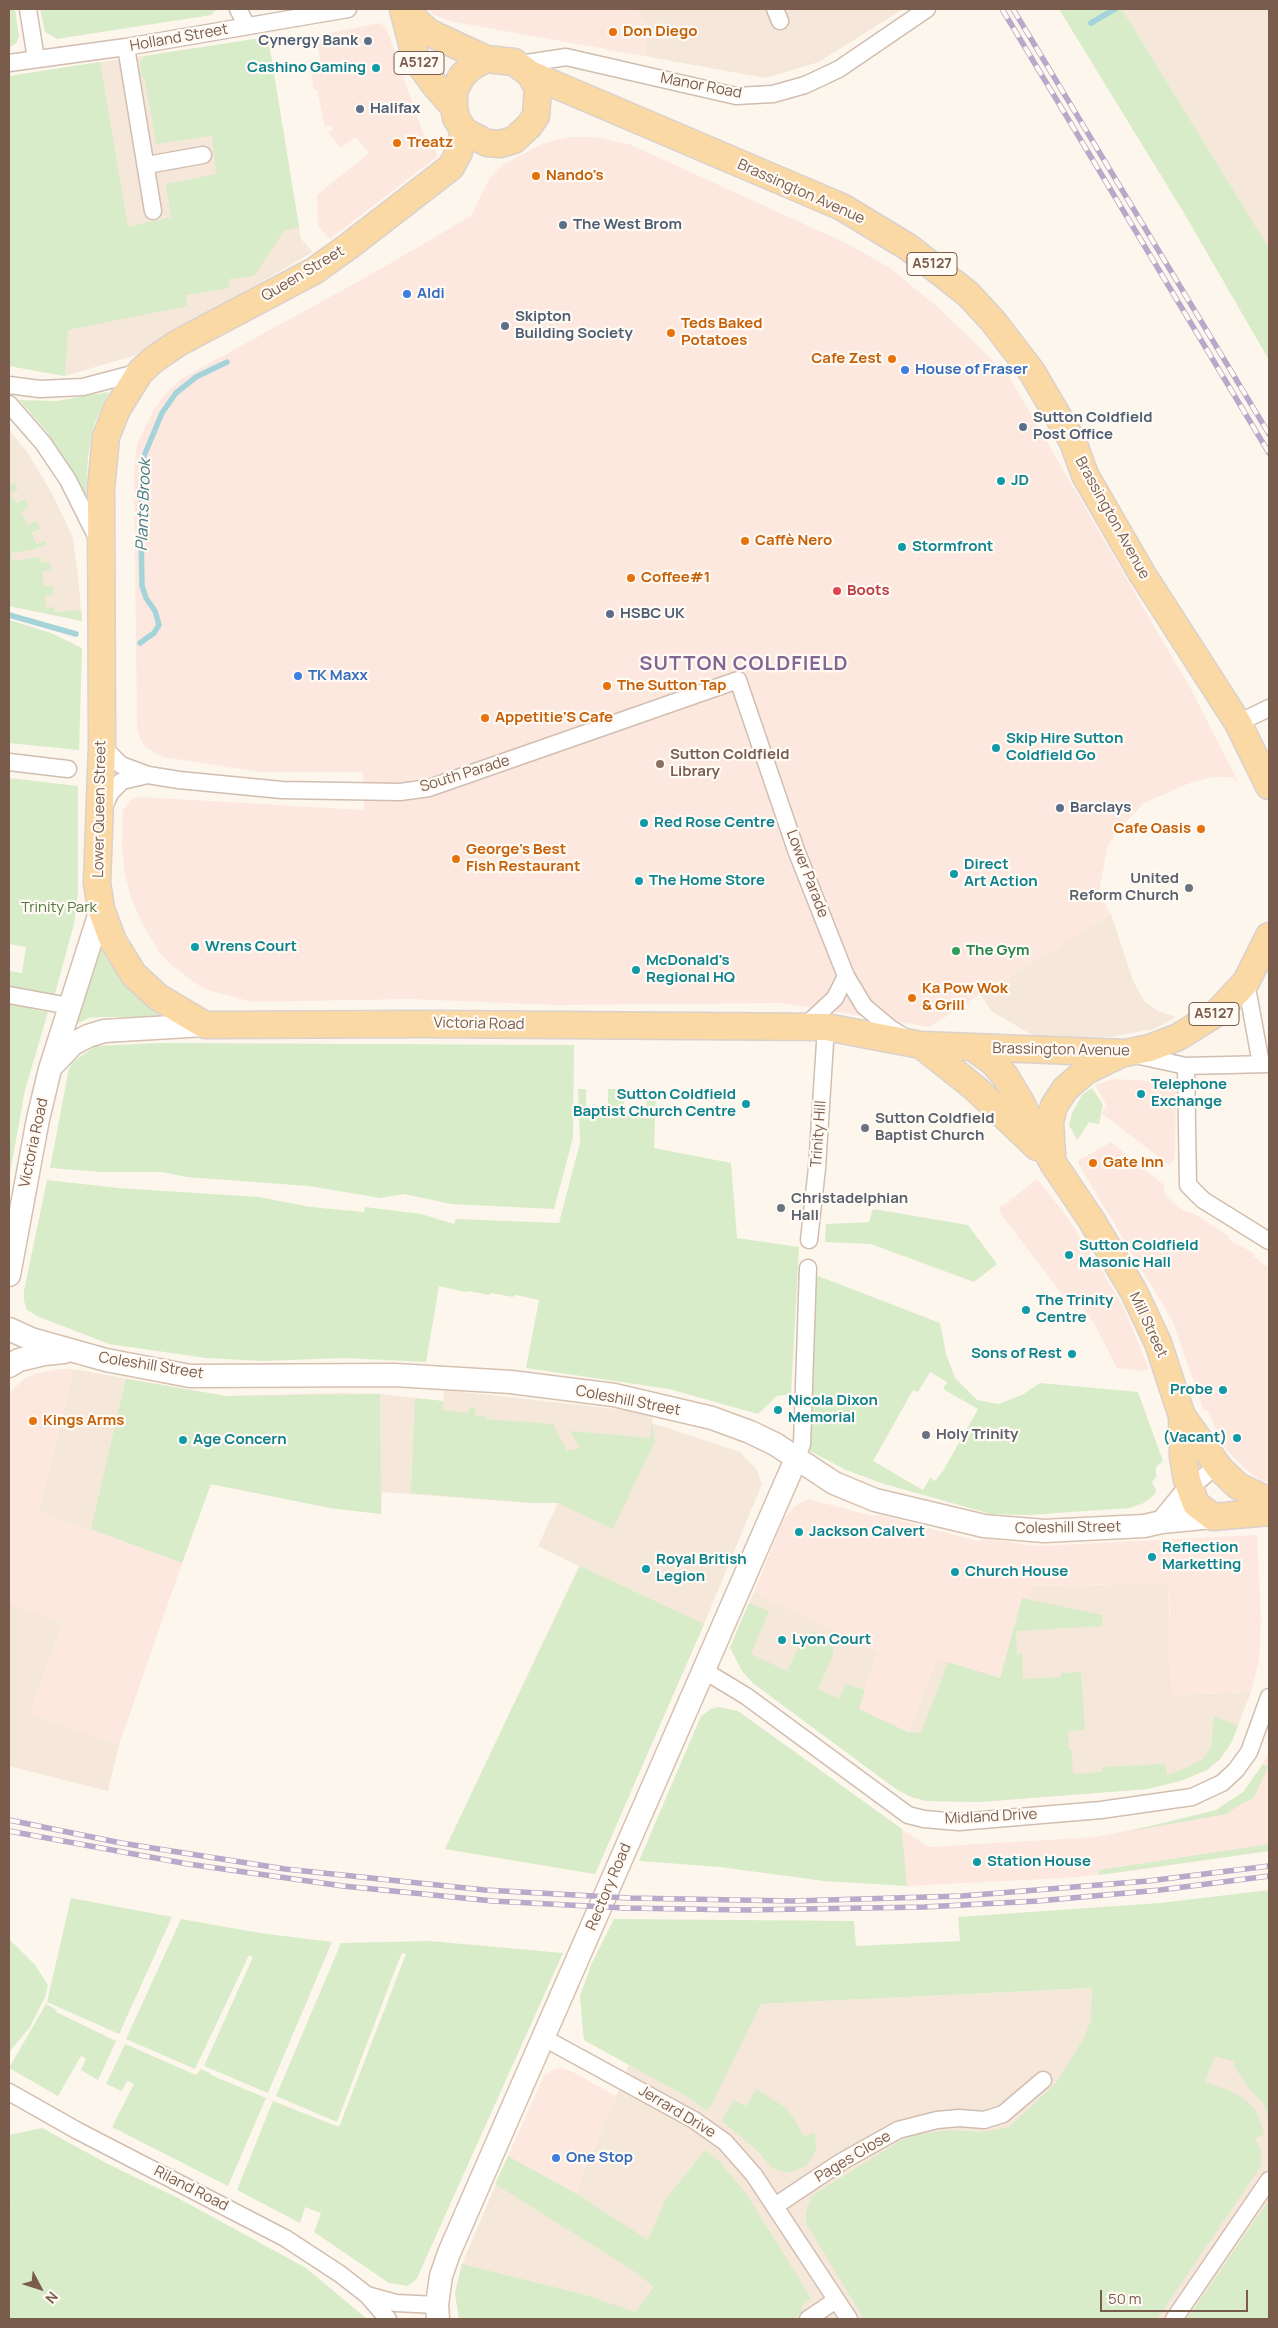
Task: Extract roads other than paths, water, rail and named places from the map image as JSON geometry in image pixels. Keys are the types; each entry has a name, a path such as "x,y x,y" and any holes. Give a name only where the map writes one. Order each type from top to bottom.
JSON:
{"main road":[{"name":"A5127","path":"404,9 416,59 454,107"},
{"name":"A5127","path":"408,9 417,22 430,33 486,59"},
{"path":"486,59 522,68 538,88 536,116 514,140 500,144 487,143 464,131 456,118 454,107 454,91 462,76 471,67 486,59"},
{"name":"Brassington Avenue","path":"522,68 842,207 908,247 936,267 968,294 994,321 1032,372 1073,442 1085,475 1141,572 1238,723 1269,786"},
{"name":"Queen Street","path":"140,372 170,348 314,271 349,246 451,167 459,152 464,131"},
{"name":"Lower Queen Street","path":"140,372 117,409 106,436 101,488 102,746 97,883 101,909 113,941 134,975 158,997 204,1025"},
{"name":"Brassington Avenue","path":"921,1045 975,1049 1125,1052 1150,1048 1178,1037 1217,1013 1246,982 1269,936"},
{"name":"Victoria Road","path":"204,1025 815,1026 921,1045"},
{"name":"Mill Street","path":"921,1045 975,1088 1053,1162"},
{"name":"Mill Street","path":"975,1049 993,1062 1005,1076 1053,1162 1092,1221 1134,1292 1158,1343 1182,1416 1183,1456 1189,1489"},
{"name":"Mill Street","path":"1053,1162 1050,1122 1054,1106 1065,1090 1086,1071 1125,1052"},
{"name":"Mill Street","path":"1182,1416 1229,1477"},
{"name":"A5127","path":"1229,1477 1269,1501"},
{"path":"1189,1489 1196,1504 1219,1517 1269,1512"}],"street":[{"path":"28,9 36,59"},
{"path":"238,9 247,26"},
{"name":"Holland Street","path":"9,63 126,48 348,9"},
{"name":"Manor Road","path":"522,68 527,63 566,57 736,96 773,94 805,86 839,69 927,9"},
{"path":"126,48 147,165 153,211"},
{"path":"147,165 203,155"},
{"path":"9,384 40,389 83,387 140,372"},
{"name":"Lower Queen Street","path":"9,404 44,444 68,480 101,547"},
{"name":"South Parade","path":"102,746 121,765 148,775 208,784 282,790 400,792 429,788 738,680"},
{"name":"Lower Parade","path":"738,680 796,850 846,976 864,1006 890,1028 921,1045"},
{"path":"1238,723 1269,708"},
{"path":"9,762 68,770"},
{"name":"South Parade","path":"100,815 112,792 122,781 148,775"},
{"name":"Victoria Road","path":"9,1275 31,1154 50,1069 101,909"},
{"path":"815,1026 835,998 846,976"},
{"path":"1125,1052 1186,1066 1265,1064 1246,982"},
{"path":"9,994 69,1006"},
{"name":"Victoria Road","path":"50,1069 72,1044 104,1031 204,1025"},
{"name":"Trinity Hill","path":"809,1240 817,1168 815,1026"},
{"path":"1186,1066 1188,1185 1203,1200 1269,1241"},
{"path":"796,1459 802,1444 808,1268"},
{"name":"Coleshill Street","path":"9,1329 31,1339 73,1352 190,1376 395,1375 510,1382 614,1395 712,1418 775,1444 834,1483 875,1500 984,1526 1044,1531 1144,1526 1162,1522 1219,1517"},
{"name":"Coleshill Street","path":"9,1366 19,1360 44,1354 73,1352"},
{"name":"Rectory Road","path":"438,2312 441,2276 449,2253 796,1459"},
{"path":"1162,1522 1189,1489 1209,1472 1229,1477 1235,1501 1219,1517"},
{"name":"Midland Drive","path":"703,1670 746,1696 908,1815 924,1820 959,1822 1101,1810 1192,1797 1222,1784 1250,1752 1269,1697"},
{"name":"Jerrard Drive","path":"544,2038 580,2056 710,2130 739,2158 775,2206 849,2319"},
{"name":"Pages Close","path":"775,2206 841,2162 898,2130 937,2120 959,2118 984,2120 1003,2114 1043,2080"},
{"name":"Riland Road","path":"9,2092 78,2131 285,2238 340,2274 366,2295 388,2319"},
{"path":"1174,2319 1269,2180"},
{"name":"Riland Road","path":"366,2295 438,2312"},
{"path":"808,2319 836,2300"}],"waterway":[{"name":"Plants Brook","path":"1091,23 1115,9"},
{"name":"Plants Brook","path":"140,643 154,633 159,625 155,611 146,598 142,586 141,527 144,456 162,413 176,393 196,377 227,362"},
{"name":"Plants Brook","path":"9,615 76,634"}],"railway":[{"path":"1002,9 1269,453"},
{"path":"1013,9 1269,434"},
{"path":"9,1820 121,1843 285,1869 485,1890 629,1898 793,1901 962,1896 1148,1881 1269,1866"},
{"path":"9,1831 188,1864 343,1886 493,1901 625,1908 745,1910 924,1907 1038,1901 1160,1890 1269,1876"}],"place":[{"name":"Don Diego","path":"613,32"},
{"name":"Cynergy Bank","path":"368,41"},
{"name":"Cashino Gaming","path":"376,68"},
{"name":"Halifax","path":"360,109"},
{"name":"Treatz","path":"397,143"},
{"name":"Nando's","path":"536,176"},
{"name":"The West Brom","path":"563,225"},
{"name":"Aldi","path":"407,294"},
{"name":"Skipton Building Society","path":"505,326"},
{"name":"Teds Baked Potatoes","path":"671,333"},
{"name":"Cafe Zest","path":"892,359"},
{"name":"House of Fraser","path":"905,370"},
{"name":"Sutton Coldfield Post Office","path":"1023,427"},
{"name":"JD","path":"1001,481"},
{"name":"Caffè Nero","path":"745,541"},
{"name":"Stormfront","path":"902,547"},
{"name":"Coffee#1","path":"631,578"},
{"name":"Boots","path":"837,591"},
{"name":"HSBC UK","path":"610,614"},
{"name":"TK Maxx","path":"298,676"},
{"name":"The Sutton Tap","path":"607,686"},
{"name":"Appetitie'S Cafe","path":"485,718"},
{"name":"Skip Hire Sutton Coldfield Go","path":"996,748"},
{"name":"Sutton Coldfield Library","path":"660,764"},
{"name":"Barclays","path":"1060,808"},
{"name":"Red Rose Centre","path":"644,823"},
{"name":"Cafe Oasis","path":"1201,829"},
{"name":"George's Best Fish Restaurant","path":"456,859"},
{"name":"Direct Art Action","path":"954,874"},
{"name":"The Home Store","path":"639,881"},
{"name":"United Reform Church","path":"1189,888"},
{"name":"Wrens Court","path":"195,947"},
{"name":"The Gym","path":"956,951"},
{"name":"McDonald's Regional HQ","path":"636,970"},
{"name":"Ka Pow Wok & Grill","path":"912,998"},
{"name":"Telephone Exchange","path":"1141,1094"},
{"name":"Sutton Coldfield Baptist Church Centre","path":"746,1104"},
{"name":"Sutton Coldfield Baptist Church","path":"865,1128"},
{"name":"Gate Inn","path":"1093,1163"},
{"name":"Christadelphian Hall","path":"781,1208"},
{"name":"Sutton Coldfield Masonic Hall","path":"1069,1255"},
{"name":"The Trinity Centre","path":"1026,1310"},
{"name":"Sons of Rest","path":"1072,1354"},
{"name":"Probe","path":"1223,1390"},
{"name":"Nicola Dixon Memorial","path":"778,1410"},
{"name":"Kings Arms","path":"33,1421"},
{"name":"Holy Trinity","path":"926,1435"},
{"name":"(Vacant)","path":"1237,1438"},
{"name":"Age Concern","path":"183,1440"},
{"name":"Jackson Calvert","path":"799,1532"},
{"name":"Reflection Marketting","path":"1152,1557"},
{"name":"Royal British Legion","path":"646,1569"},
{"name":"Church House","path":"955,1572"},
{"name":"Lyon Court","path":"782,1640"},
{"name":"Station House","path":"977,1862"},
{"name":"One Stop","path":"556,2158"}],"district":[{"name":"SUTTON COLDFIELD","path":"744,664"}],"park label":[{"name":"Trinity Park","path":"59,908"}]}
